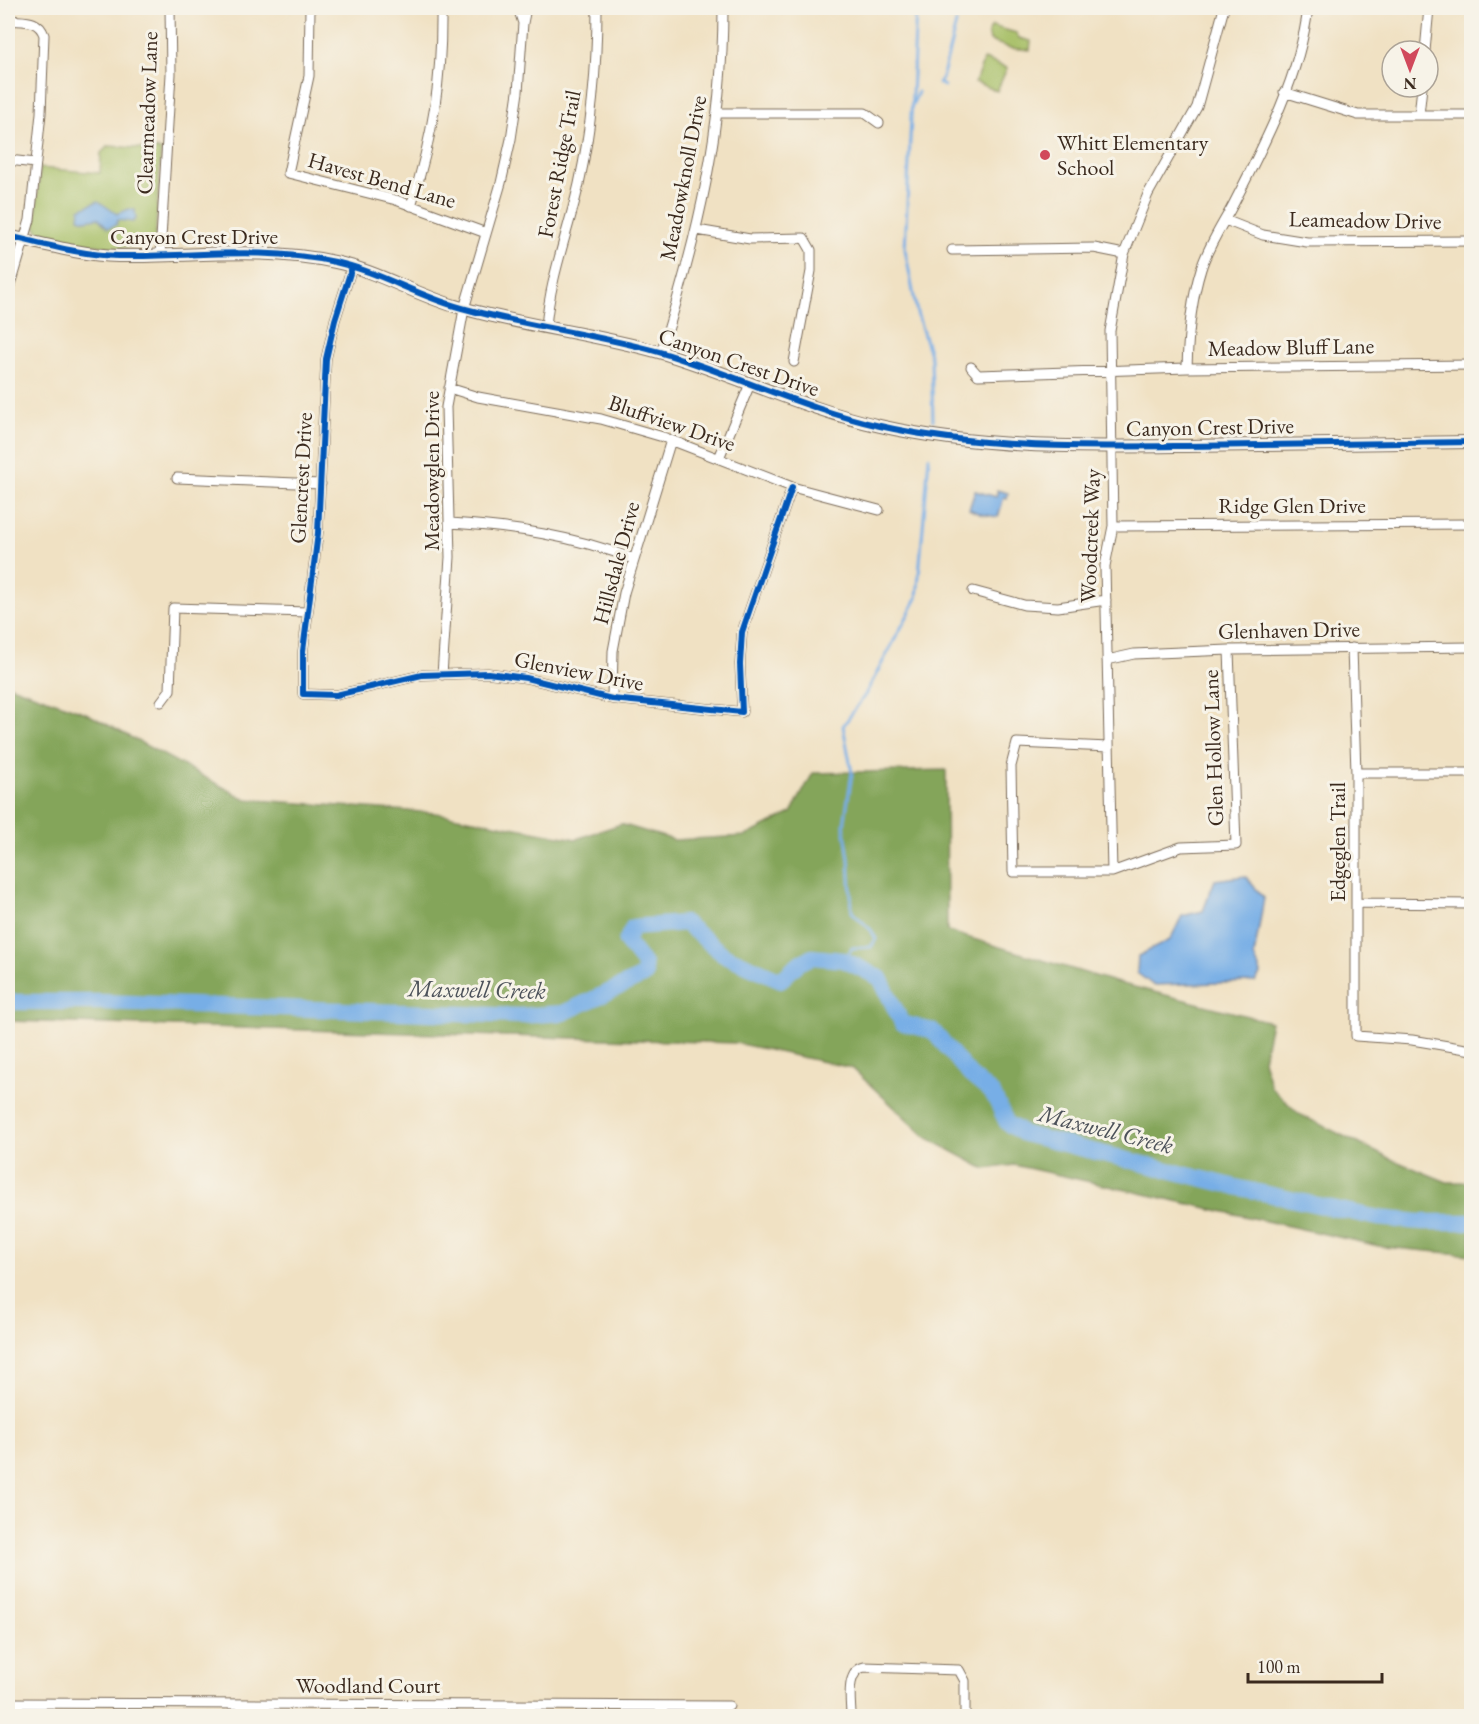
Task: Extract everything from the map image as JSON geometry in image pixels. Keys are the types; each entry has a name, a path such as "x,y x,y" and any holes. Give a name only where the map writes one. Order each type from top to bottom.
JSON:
{"street":[{"name":"Clearmeadow Lane","path":"160,255 171,74 170,8"},
{"name":"Havest Bend Lane","path":"310,8 309,76 288,173 327,181 411,206 486,233"},
{"path":"411,206 423,167 438,95 441,8"},
{"name":"Meadowglen Drive","path":"518,8 523,23"},
{"name":"Meadowglen Drive","path":"442,675 448,613 450,523 446,406 464,309 501,183 513,127 526,8"},
{"name":"Forest Ridge Trail","path":"546,327 551,285 576,196 589,131 597,65 597,8"},
{"name":"Meadowknoll Drive","path":"661,353 697,230 717,113 723,8"},
{"name":"Woodcreek Way","path":"1112,872 1105,566 1113,526 1110,331 1124,254 1148,194 1197,107 1224,8"},
{"path":"1187,368 1189,322 1201,267 1258,155 1301,44 1308,8"},
{"path":"1426,39 1429,8"},
{"path":"8,20 35,23 42,27 45,35 30,220 8,295"},
{"path":"1284,92 1358,115 1472,115"},
{"path":"1419,115 1421,99"},
{"path":"717,113 865,113 879,123"},
{"path":"8,160 36,163"},
{"name":"Leameadow Drive","path":"1225,220 1263,235 1307,242 1472,241"},
{"path":"697,230 750,239 804,238 811,250 811,271 794,362"},
{"name":"Canyon Crest Drive","path":"8,236 71,251 114,256 278,253 338,262 464,309 502,320 546,327 661,353 827,412 882,426 996,443 1112,447 1472,442"},
{"path":"952,250 1094,248 1124,254"},
{"name":"Glencrest Drive","path":"303,694 308,612 318,534 322,406 326,359 335,320 352,267"},
{"name":"Meadow Bluff Lane","path":"971,367 978,375 1187,368 1472,365"},
{"path":"719,458 750,384"},
{"name":"Bluffview Drive","path":"449,388 478,397 601,418 671,440 792,487 879,510"},
{"name":"Hillsdale Drive","path":"612,699 617,622 671,440"},
{"path":"177,478 321,484"},
{"name":"Glenview Drive","path":"303,694 336,695 422,675 488,673 526,678 612,699 742,712 740,664 742,632 792,487"},
{"path":"450,523 509,527 555,536 597,545 634,559"},
{"name":"Ridge Glen Drive","path":"1113,526 1472,524"},
{"path":"973,591 1024,605 1058,607 1106,600"},
{"path":"161,702 170,690 173,608 308,612"},
{"name":"Glenhaven Drive","path":"1107,660 1134,654 1229,650 1472,647"},
{"name":"Edgeglen Trail","path":"1352,648 1356,773 1356,1036 1413,1040 1472,1050"},
{"name":"Glen Hollow Lane","path":"1112,872 1181,847 1236,845 1229,650"},
{"path":"1109,747 1017,743 1011,766 1013,872 1112,872"},
{"path":"1356,773 1472,773"},
{"path":"1356,903 1472,904"},
{"path":"851,1716 851,1679 856,1671 864,1667 954,1669 962,1672 965,1681 965,1716"},
{"name":"Woodland Court","path":"8,1703 729,1706"},
{"path":"579,1706 579,1716"}],"green space":[{"path":"992,26 1016,33 1019,38 1031,41 1030,50 1010,48 990,41 988,33"},
{"path":"984,59 1007,68 997,91 975,82"},
{"path":"108,146 161,150 155,242 151,246 113,248 42,236 35,226 40,168 100,173 101,153"},
{"path":"8,685 86,713 245,799 436,813 576,839 621,824 674,840 746,836 791,813 813,773 946,770 947,931 1115,982 1271,1022 1263,1060 1271,1087 1299,1114 1386,1157 1447,1182 1471,1182 1471,1255 1383,1247 1014,1165 985,1169 927,1138 852,1068 736,1043 8,1021"}],"water":[{"path":"98,201 117,214 129,209 135,210 136,219 133,222 118,220 116,225 108,228 98,218 85,220 79,218 80,209"},
{"path":"997,490 1008,493 1007,498 1004,497 998,517 980,514 969,509 975,491 997,497"},
{"path":"1245,876 1264,898 1254,956 1261,973 1255,982 1153,985 1137,973 1138,956 1170,940 1182,916 1203,911 1215,880"}],"waterway":[{"path":"916,8 905,249 917,313 931,358 933,420"},
{"path":"944,86 939,83 956,23"},
{"path":"913,104 918,92"},
{"path":"844,960 852,948 871,947 876,939 871,930 852,912 849,859 844,825 852,773 843,726 865,695 917,598 929,457"},
{"name":"Maxwell Creek","path":"8,1002 100,1002 520,1016 563,1013 645,975 644,964 626,941 633,927 685,923 724,955 781,980 799,963 812,957 844,960 880,978 902,1023 933,1031 970,1075 993,1094 1007,1123 1024,1134 1240,1188 1378,1218 1420,1222 1472,1222"}],"cycle path":[{"path":"8,236 90,254 145,256 254,253 281,254 335,262 366,271 455,306 659,352 852,419 918,434 994,443 1109,447 1472,442"},
{"path":"352,267 335,320 326,359 318,533 303,651 303,694 336,695 422,675 488,673 526,678 612,699 742,712 740,664 742,632 792,487"}],"place":[{"name":"Whitt Elementary School","path":"1045,155"}]}
